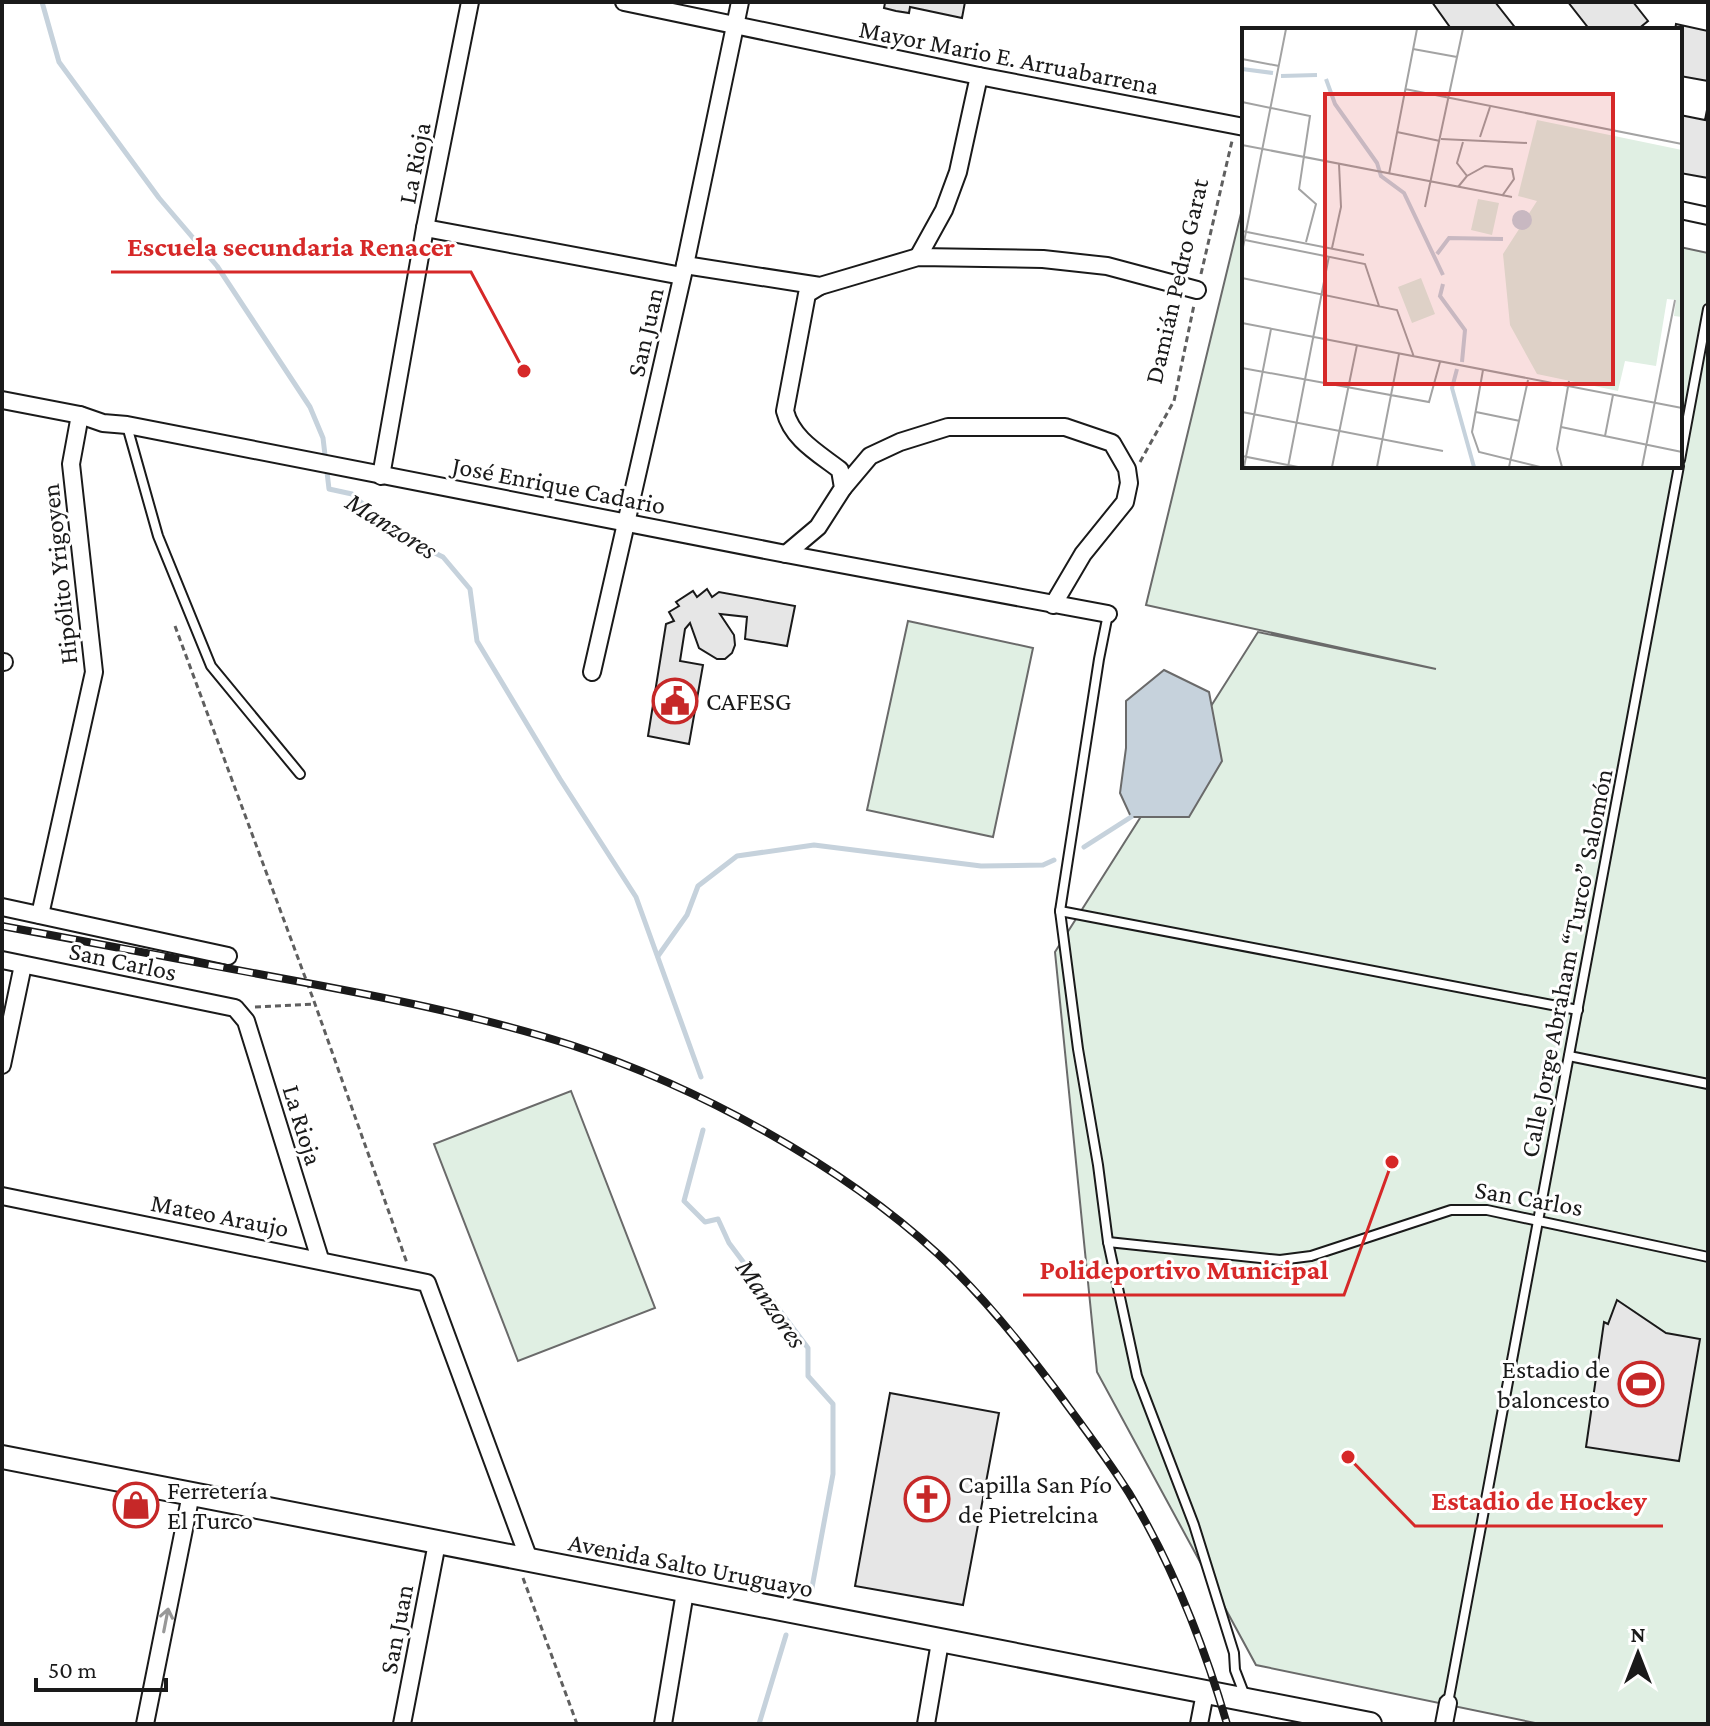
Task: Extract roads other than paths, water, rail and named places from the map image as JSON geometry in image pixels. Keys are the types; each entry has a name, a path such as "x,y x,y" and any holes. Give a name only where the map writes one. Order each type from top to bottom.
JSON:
{"main road":[{"name":"Avenida Salto Uruguayo","path":"2,1457 1370,1724"}],"street":[{"name":"La Rioja","path":"381,476 425,228 470,2"},
{"name":"Mayor Mario E. Arruabarrena","path":"624,2 979,76 1240,126"},
{"name":"San Juan","path":"592,672 684,270 740,2"},
{"path":"918,257 944,210 958,172 979,76"},
{"path":"1682,210 1708,216"},
{"path":"425,228 684,270 820,286"},
{"path":"843,488 840,470 801,440 789,425 785,411 807,294 820,286 918,257 1043,259 1107,266 1197,290"},
{"name":"José Enrique Cadario","path":"2,400 80,415 103,423 127,425 1108,614"},
{"name":"Hipólito Yrigoyen","path":"40,915 94,672 71,464 80,415"},
{"path":"786,554 818,527 843,488 870,456 900,442 948,427 1065,427 1112,443 1127,469 1129,483 1125,502 1083,554 1053,605"},
{"name":"San Carlos","path":"2,907 228,956"},
{"name":"San Carlos","path":"2,960 235,1008"},
{"path":"2,1065 23,965"},
{"name":"La Rioja","path":"235,1008 244,1018 320,1259"},
{"name":"Mateo Araujo","path":"2,1196 427,1283 522,1560"},
{"path":"145,1724 191,1494"},
{"name":"San Juan","path":"402,1724 437,1543"},
{"path":"663,1724 685,1592"},
{"path":"926,1724 940,1642"},
{"path":"1199,1724 1205,1693"},
{"path":"1444,1724 1448,1703"}],"lane":[{"name":"Calle Jorge Abraham “Turco” Salomón","path":"1682,452 1708,309"},
{"path":"127,425 158,536 211,666 300,774"},
{"name":"Calle Jorge Abraham “Turco” Salomón","path":"1448,1703 1679,468"},
{"path":"1108,614 1060,911 1108,1242 1137,1376 1194,1525 1234,1653 1235,1670 1247,1701"},
{"path":"1060,911 1578,1010"},
{"path":"1569,1056 1708,1084"},
{"name":"San Carlos","path":"1108,1242 1280,1260 1311,1256 1451,1210 1487,1210 1708,1257"}],"waterway":[{"name":"Manzores","path":"42,2 59,62 159,198 217,266 310,407 323,438 329,489 352,494 394,533 443,557 470,589 477,641 636,897 701,1077"},
{"path":"1084,847 1131,817"},
{"path":"658,956 687,915 698,886 737,856 814,845 981,866 1043,865 1054,860"},
{"name":"Manzores","path":"703,1130 684,1201 705,1222 718,1219 729,1243 808,1348 808,1376 833,1404 833,1474 811,1593"},
{"name":"Manzores","path":"759,1724 786,1635"}],"railway":[{"path":"2,926 390,999 536,1034 619,1062 668,1083 717,1106 812,1159 857,1189 938,1254 985,1302 1084,1428 1129,1493 1173,1576 1227,1724"}],"place":[{"name":"Escuela secundaria Renacer","path":"524,371"},
{"name":"CAFESG","path":"675,701"},
{"name":"Polideportivo Municipal","path":"1392,1162"},
{"name":"Estadio de baloncesto","path":"1641,1384"},
{"name":"Estadio de Hockey","path":"1348,1457"},
{"name":"Capilla San Pío de Pietrelcina","path":"927,1499"},
{"name":"Ferretería El Turco","path":"136,1505"}]}
